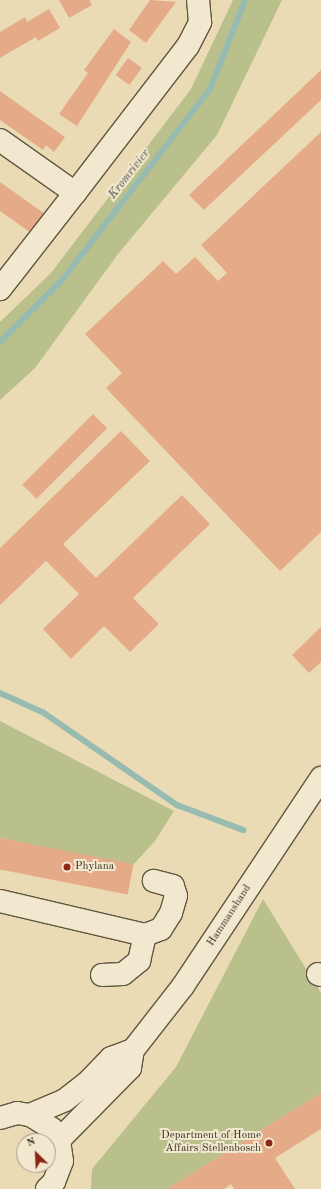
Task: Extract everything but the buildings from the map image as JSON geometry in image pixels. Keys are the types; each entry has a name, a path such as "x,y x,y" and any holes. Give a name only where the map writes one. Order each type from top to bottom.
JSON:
{"street":[{"path":"0,290 188,46 200,22 198,0"},
{"path":"0,140 75,193"},
{"name":"Hammanshand","path":"59,1140 130,1068 133,1050 183,986 319,781"},
{"path":"0,901 145,935 161,930 172,913 176,896 173,886 154,881"},
{"path":"102,975 123,974 139,961 145,935"},
{"path":"2,1116 30,1115 64,1100 89,1081 111,1058 133,1050"},
{"path":"30,1115 42,1120 59,1140 62,1161 52,1187"}],"green space":[{"path":"233,0 282,0 217,135 118,254 35,368 0,400 0,322 51,273 191,89"},
{"path":"0,721 174,811 155,841 133,865 0,838"},
{"path":"263,899 321,993 321,1093 167,1189 91,1189 92,1169 176,1067"}],"waterway":[{"name":"Kromrivier","path":"0,342 62,280 210,89 245,0"},
{"path":"0,693 44,713 177,805 243,830"}],"place":[{"name":"Phylana","path":"67,867"},
{"name":"Department of Home Affairs Stellenbosch","path":"269,1143"}]}
